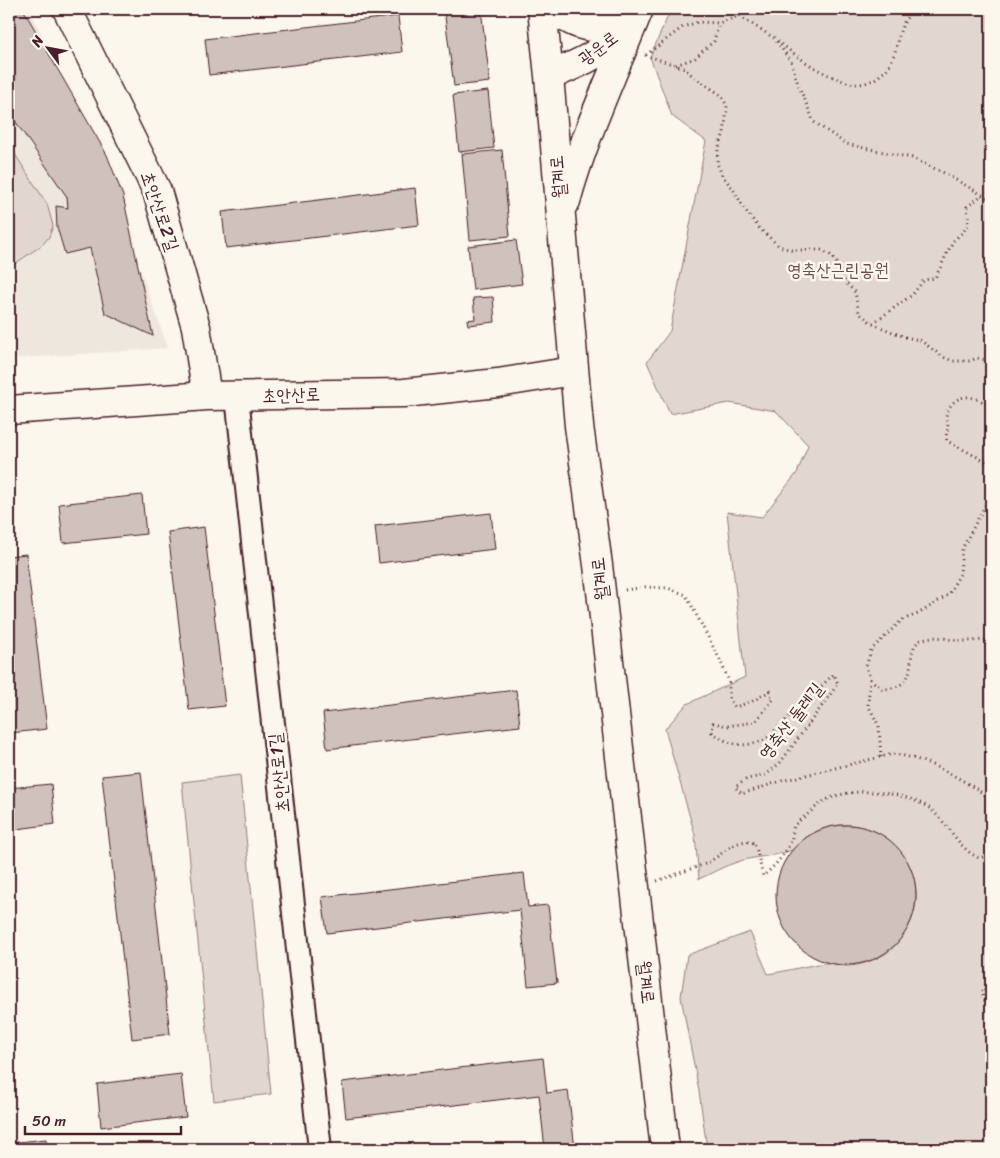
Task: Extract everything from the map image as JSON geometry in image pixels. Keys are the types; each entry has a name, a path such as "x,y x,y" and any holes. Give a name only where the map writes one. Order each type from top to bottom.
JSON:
{"main road":[{"name":"초안산로2길","path":"68,9 158,192 196,327 207,396"},
{"name":"월계로","path":"542,9 573,371 598,565 665,1149"},
{"path":"553,9 575,23 594,27 608,26 638,9"},
{"name":"광운로","path":"549,76 588,60 613,41 638,9"},
{"path":"561,219 575,169 638,9"},
{"name":"초안산로","path":"9,410 207,396 404,393 498,383 573,371"}],"street":[{"name":"초안산로1길","path":"237,397 320,1149"}],"path":[{"path":"912,9 912,12 905,19 899,31 896,52 889,67 875,79 857,84 832,76 800,60 774,38 739,16 719,23 698,22 683,27 646,56 659,58 684,68 721,95 727,106 724,133 718,149 717,162 722,175 733,188 746,211 760,229 779,246 790,250 821,250 830,255 841,268 845,282 855,292 859,313 873,324 905,337 920,340 943,357 953,360 970,361 977,358 991,361"},
{"path":"674,65 695,58 714,41 719,23"},
{"path":"774,38 791,61 798,84 814,122 846,144 912,158 944,172 991,200"},
{"path":"873,324 912,295 924,280 934,278 953,241 969,224 967,208 982,195"},
{"path":"991,406 973,397 962,397 955,400 948,408 946,417 948,427 945,435 947,441 991,463"},
{"path":"881,757 879,726 868,705 870,678 866,667 871,650 902,620 918,614 948,595 960,574 962,549 991,494"},
{"name":"영축산 둘레길","path":"617,591 645,587 668,588 686,595 729,680 729,699 735,707 751,702 770,691 773,700 754,722 726,726 713,723 712,732 722,740 737,745 751,745 765,740 834,674 838,684 780,763 766,775 747,779 735,787 742,794 780,781 893,754 911,756 970,784 991,799"},
{"path":"870,678 882,688 898,686 906,679 910,670 914,647 920,641 934,636 962,641 991,640"},
{"path":"651,883 708,863 735,844 745,841 755,843 763,876 781,858 791,840 795,825 820,803 845,793 878,792 912,800 927,807 938,816 970,854 979,858 991,855"},
{"path":"991,984 983,990 983,998 991,1009"}],"shaded area":[{"path":"9,9 30,9 110,185 168,348 9,359"}],"green space":[{"name":"영축산근린공원","path":"671,9 991,9 991,1149 707,1149 699,1091 681,997 687,955 750,932 768,974 824,963 847,966 861,964 883,955 896,944 906,931 913,915 916,898 915,881 909,866 900,852 889,840 874,831 850,825 836,825 822,829 804,839 791,850 737,862 699,879 695,835 665,729 687,704 745,677 727,512 762,517 797,473 808,445 776,411 729,403 670,414 647,362 670,331 706,141 672,116 650,57"},
{"path":"9,145 47,204 53,226 49,237 42,245 9,268"},
{"path":"240,775 271,1094 214,1101 182,782"}],"building":[{"path":"9,9 23,9 107,155 123,196 153,336 105,313 90,248 65,254 57,227 56,206 68,208 67,197 9,112"},
{"path":"444,9 481,9 490,82 454,86"},
{"path":"398,16 402,52 209,75 205,39"},
{"path":"488,91 494,148 459,152 453,95"},
{"path":"502,150 510,236 470,240 462,154"},
{"path":"415,188 419,225 226,248 222,212"},
{"path":"516,240 522,284 473,290 468,246"},
{"path":"493,297 495,322 468,325 467,320 475,319 473,298"},
{"path":"142,495 146,534 63,543 59,504"},
{"path":"491,513 495,549 379,563 375,526"},
{"path":"204,527 225,706 189,710 168,532"},
{"path":"26,554 47,729 11,733 9,719 9,556"},
{"path":"516,690 520,726 327,749 323,713"},
{"path":"141,772 170,1034 132,1039 102,776"},
{"path":"51,784 55,824 9,830 9,788"},
{"path":"846,825 860,826 873,830 896,845 911,868 915,881 915,909 911,922 896,945 873,960 860,964 846,965 832,964 819,960 796,945 781,922 777,909 776,895 777,881 781,868 796,845 819,830 832,826"},
{"path":"524,873 528,907 548,905 557,983 528,986 520,910 327,933 322,897"},
{"path":"543,1058 547,1093 568,1090 575,1149 545,1149 539,1095 346,1118 342,1082"},
{"path":"181,1074 186,1117 101,1127 97,1084"},
{"path":"46,1139 47,1149 9,1149 9,1143"}]}
